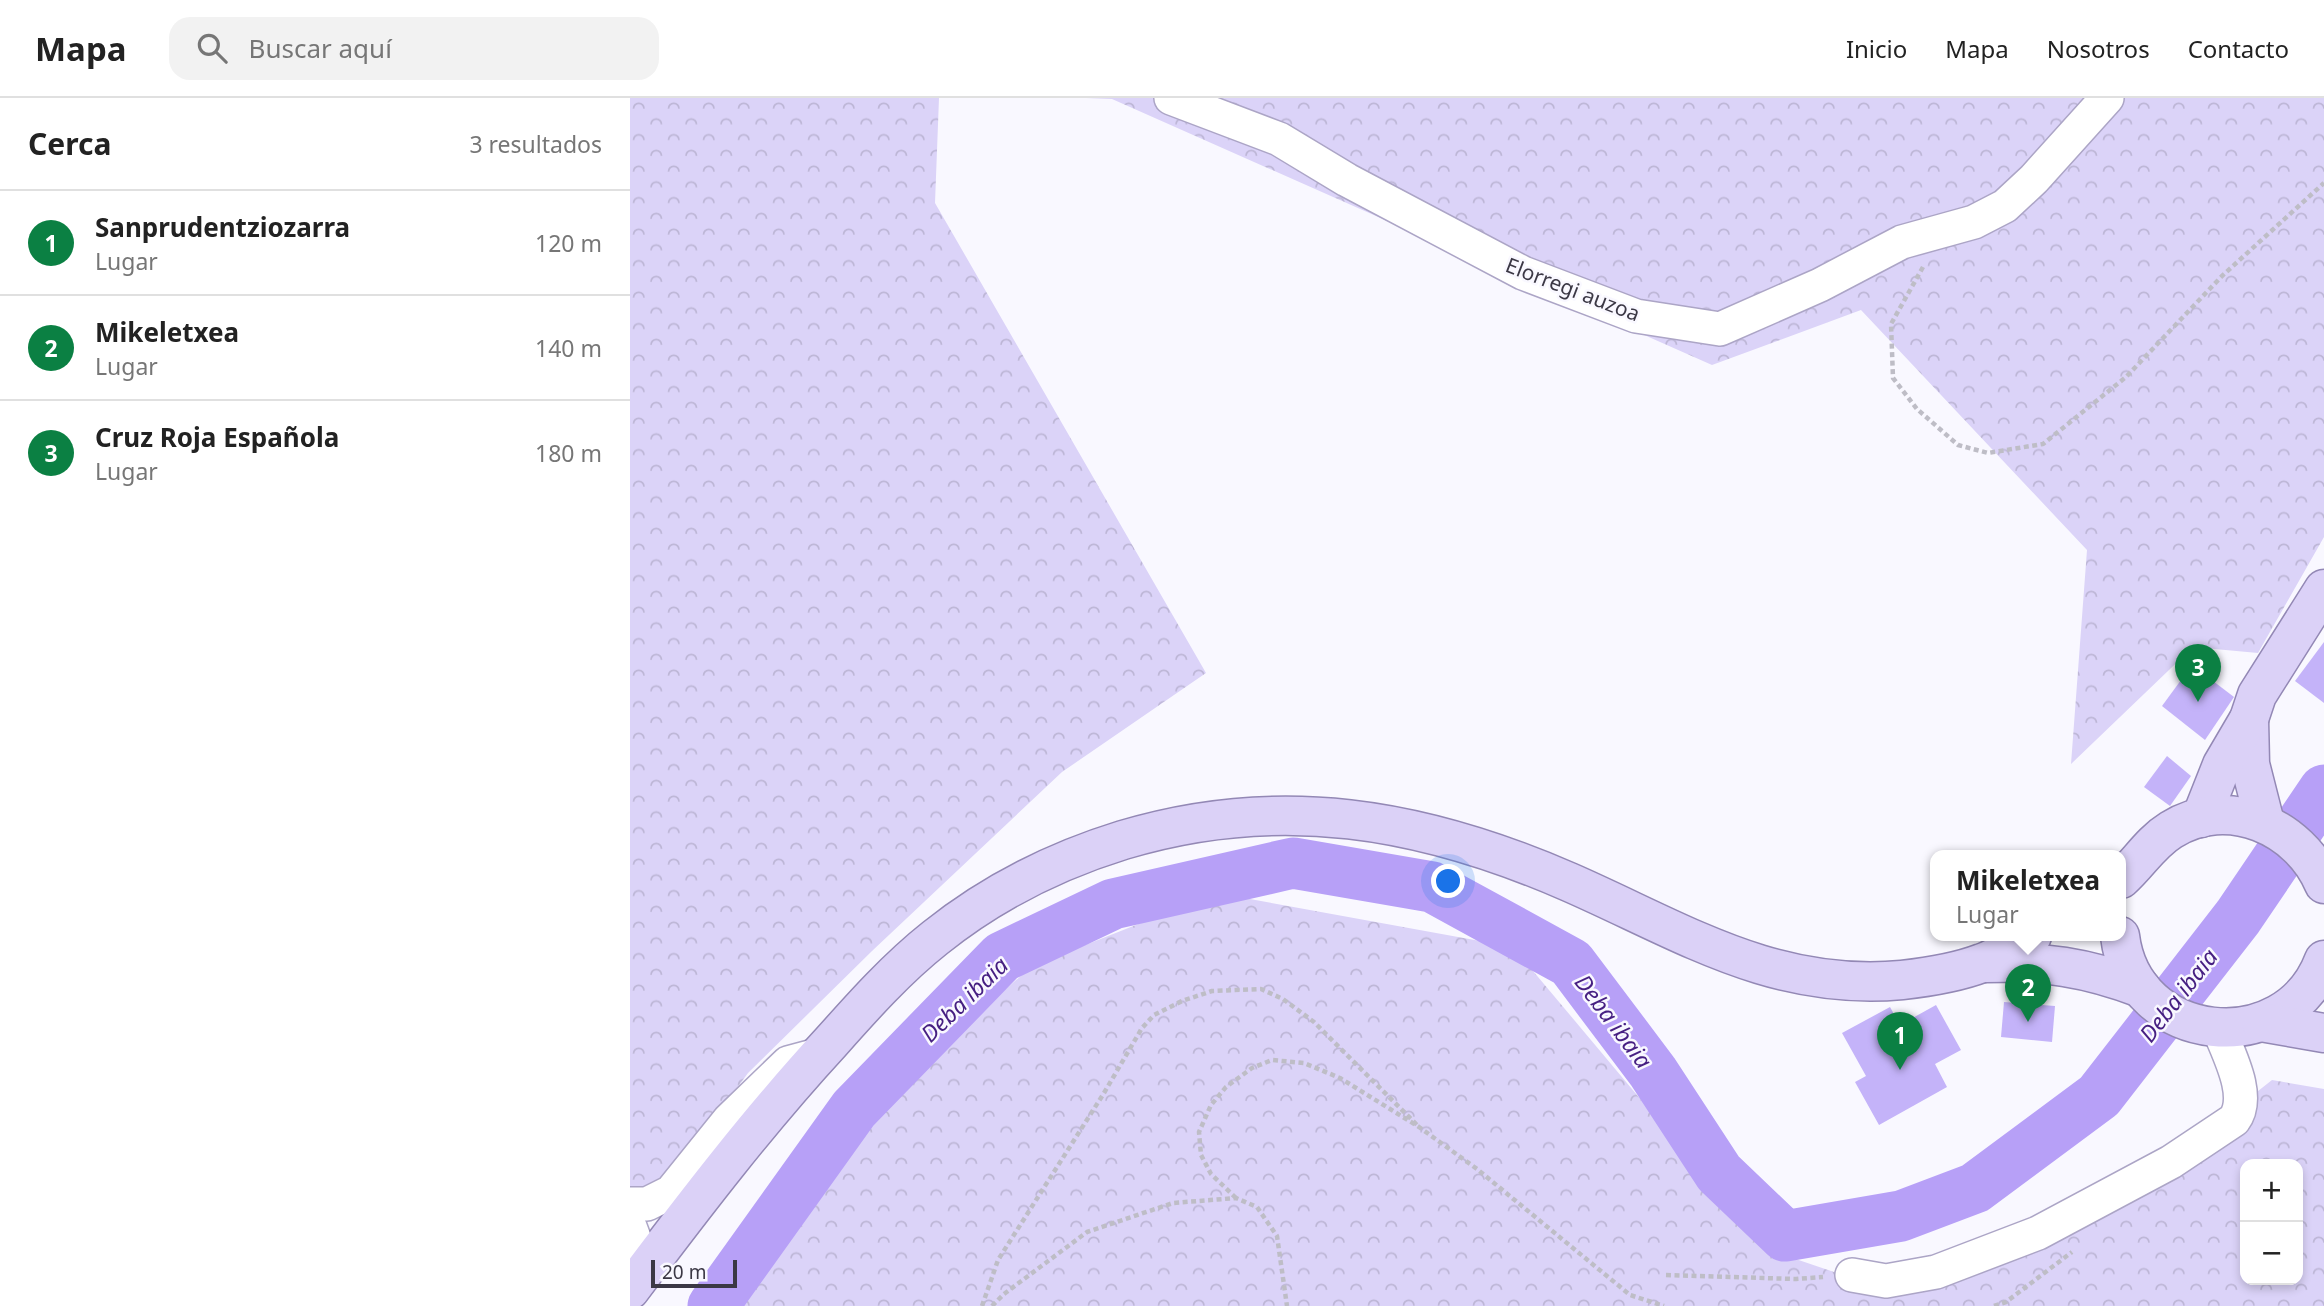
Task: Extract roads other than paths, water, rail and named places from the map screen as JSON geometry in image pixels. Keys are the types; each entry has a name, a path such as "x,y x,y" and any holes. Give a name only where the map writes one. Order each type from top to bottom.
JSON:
{"main road":[{"path":"2240,811 2222,765 2249,719 2257,695 2269,674 2324,589"},
{"path":"2240,811 2250,764 2249,719"},
{"path":"2126,880 2149,846 2173,828 2240,811 2286,834 2304,849 2321,876"},
{"path":"634,1285 728,1160 819,1054 933,939 974,909 1012,887 1086,851 1154,830 1263,814 1314,815 1421,831 1502,855 1568,882 1716,950 1776,970 1830,981 1883,981 1936,976 1983,963 2023,941"},
{"path":"2121,941 2122,951 2141,988 2165,1011 2207,1026 2228,1028 2261,1022 2284,1010 2305,993 2324,960"},
{"path":"1983,963 2020,962 2079,968 2141,988"},
{"path":"2261,1022 2324,1033"}],"street":[{"name":"Elorregi auzoa","path":"1171,98 1279,139 1347,180 1523,273 1636,316 1720,329 1820,285 1902,242 1974,222 2005,206 2034,179 2107,98"},
{"path":"1852,1275 1886,1281 1936,1272 2038,1233 2171,1163 2234,1121 2240,1112 2239,1090 2207,1026"},
{"path":"630,1204 646,1203 671,1192 730,1121 788,1063 819,1054"},
{"path":"630,1227 637,1247 634,1285"}],"waterway":[{"name":"Deba ibaia","path":"713,1306 854,1109 1002,957 1113,904 1293,863 1432,887 1571,963 1653,1072 1719,1173 1785,1236 1901,1216 1975,1188 2099,1096 2238,917 2324,790"}],"place":[{"name":"Cruz Roja Española","path":"2198,702"},
{"name":"Mikeletxea","path":"2028,1022"},
{"name":"Sanprudentziozarra","path":"1900,1070"}]}
